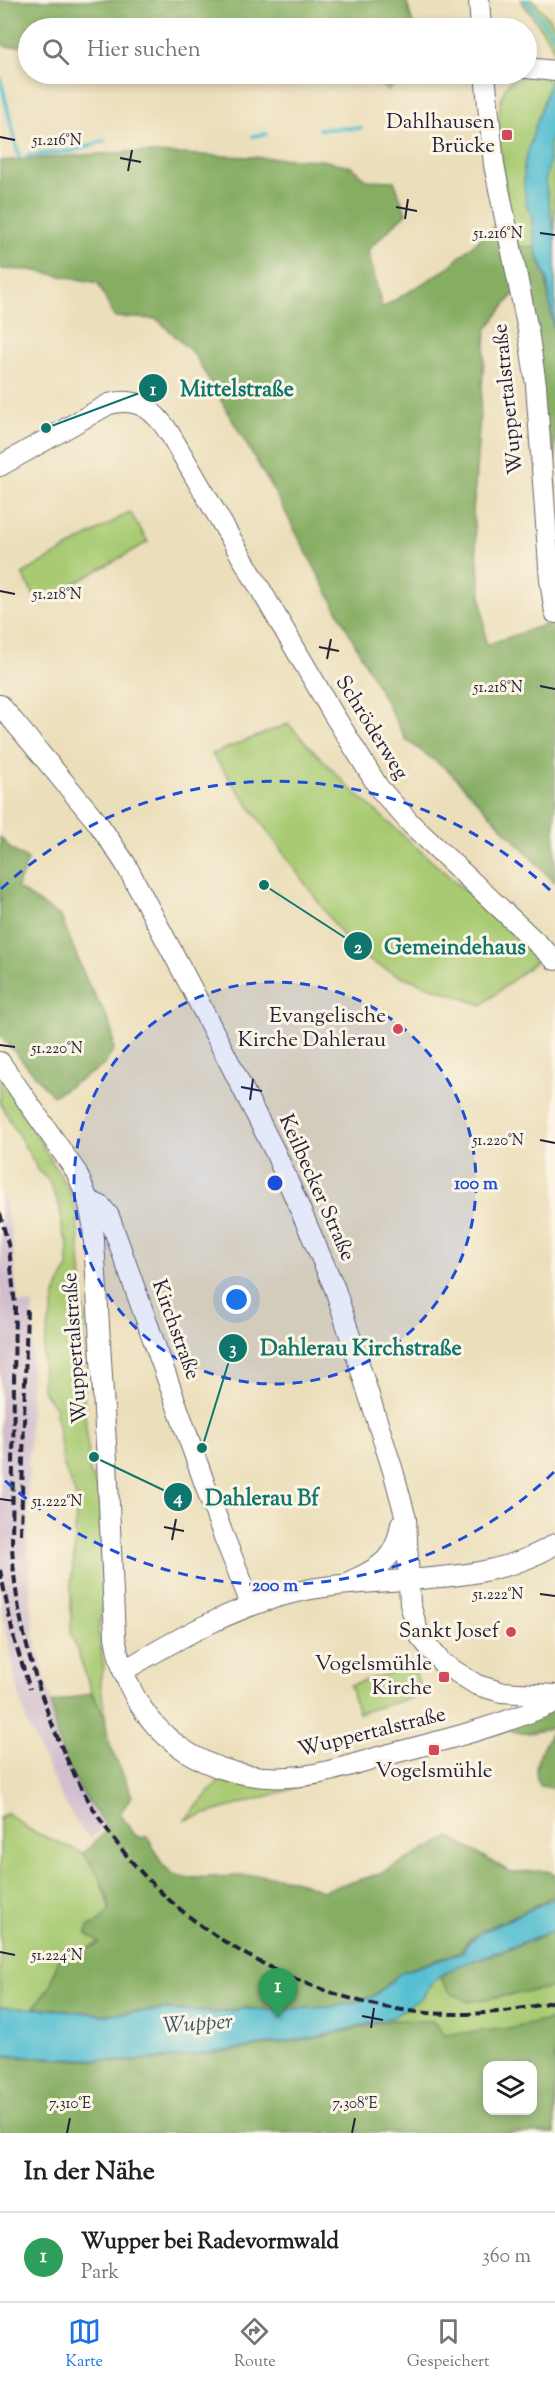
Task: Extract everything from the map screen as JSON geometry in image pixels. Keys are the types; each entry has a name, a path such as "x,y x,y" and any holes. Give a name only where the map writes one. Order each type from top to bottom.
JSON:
{"main road":[{"path":"478,0 480,18"},
{"path":"537,69 555,71"},
{"name":"Wuppertalstraße","path":"486,84 494,165 528,330 536,385 550,580 555,613"},
{"name":"Schröderweg","path":"0,466 109,404 136,403 148,408 160,419 379,788 411,824 555,960"},
{"name":"Keilbecker Straße","path":"0,705 98,823 125,863 275,1152 335,1289 403,1503 407,1524 408,1580 414,1622 425,1645 449,1670 477,1685 501,1692 555,1695"},
{"name":"Wuppertalstraße","path":"0,1062 77,1173 88,1200 93,1224 114,1624 118,1658 144,1712 174,1743 191,1755 218,1767 257,1777 280,1778 318,1773 476,1731 555,1702"},
{"name":"Kirchstraße","path":"88,1200 101,1206 109,1216 250,1604"},
{"name":"Keilbecker Straße","path":"339,1585 368,1573 387,1560 397,1539 403,1503"},
{"path":"123,1671 250,1604 308,1589 493,1570 523,1560 555,1544"}],"shaded area":[{"path":"0,1194 2,1194 11,1229 18,1303 33,1304 27,1532 34,1635 52,1703 58,1745 79,1787 105,1825 90,1839 78,1825 62,1798 27,1723 16,1683 0,1594"}],"green space":[{"path":"0,0 406,0 411,18 18,18 18,46 7,47 0,42"},
{"path":"521,0 533,0 555,26 555,54 550,41 537,23 537,18 534,18"},
{"path":"555,67 555,559 500,149 499,119 501,98 505,89 509,84 537,84 537,70"},
{"path":"379,84 395,84 388,91"},
{"path":"129,152 320,160 351,166 366,180 394,181 406,213 368,250 382,308 445,270 501,220 516,291 486,330 473,513 486,645 550,623 555,634 555,883 449,771 406,740 275,493 194,354 157,319 114,317 98,283 31,270 0,269 0,161"},
{"path":"516,246 535,248 546,279 555,337 555,596"},
{"path":"130,512 148,542 39,604 22,574"},
{"path":"288,724 349,787 540,958 482,1005 395,974 355,953 212,754"},
{"path":"0,837 12,850 28,860 17,888 61,917 88,984 112,1029 114,1049 103,1066 53,1096 0,1035"},
{"path":"0,1073 69,1190 77,1214 85,1324 84,1402 90,1473 100,1494 104,1600 98,1631 104,1668 100,1679 105,1716 92,1693 71,1633 71,1583 75,1548 76,1496 64,1466 55,1407 42,1389 43,1351 56,1292 68,1267 68,1242 63,1234 60,1208 49,1181 39,1171 0,1103"},
{"path":"414,1666 422,1695 358,1713 350,1685"},
{"path":"91,1693 105,1716 108,1740 132,1796 120,1813 133,1834 141,1838 147,1836 163,1865 173,1874 189,1878 262,1875 291,1879 322,1891 379,1874 450,1837 510,1872 547,1871 555,1874 555,1895 526,1911 482,1930 467,1942 460,1952 402,1972 373,1996 331,2007 267,2010 244,2008 216,2012 165,2009 103,2014 34,2007 50,1987 60,1954 99,1943 87,1934 88,1927 100,1921 110,1909 100,1879 83,1853 109,1829 78,1786 70,1770 58,1737 52,1703"},
{"path":"555,1702 555,1788 540,1786 536,1771 539,1756 553,1728 519,1733 499,1724"},
{"path":"227,1771 299,1786 185,1820"},
{"path":"8,1813 30,1830 83,1853 98,1874 110,1909 99,1921 88,1927 87,1934 99,1942 91,1947 60,1954 57,1963 68,1965 555,1879 555,2037 0,2133 0,1818"},
{"path":"555,1931 555,1987 469,2002 451,1993 440,1978 457,1965 493,1955"},
{"path":"555,2019 555,2133 0,2133 0,2056 125,2062 189,2057 322,2037 392,2020 433,2021 444,2035 512,2028"}],"water":[{"path":"555,67 555,126 549,144 549,163 545,182 555,235 555,336 547,279 535,247 531,214 526,204 524,165"},
{"name":"Wupper","path":"555,1898 555,1930 438,1976 421,1998 393,2017 322,2036 189,2056 125,2061 0,2055 0,2007 66,2010 103,2015 165,2010 216,2013 244,2009 331,2007 353,2003 374,1996 402,1972 462,1953 468,1943 483,1932"}],"waterway":[{"path":"526,0 555,37"},
{"path":"0,77 19,157"},
{"path":"319,129 361,128"},
{"path":"253,136 266,134"},
{"path":"27,156 72,151 104,141"}],"railway":[{"path":"0,1213 9,1248 15,1305 12,1544 18,1603 37,1680 62,1748 84,1793 110,1834 140,1871 174,1904 212,1933 255,1959 334,1994 396,2009 459,2014 490,2013 555,2001"},
{"path":"21,1534 27,1307"},
{"path":"0,1570 14,1639 30,1689"}],"place":[{"name":"Dahlhausen Brücke","path":"507,135"},
{"name":"Mittelstraße","path":"46,428"},
{"name":"Gemeindehaus","path":"264,885"},
{"name":"Evangelische Kirche Dahlerau","path":"398,1029"},
{"name":"Dahlerau Kirchstraße","path":"202,1448"},
{"name":"Dahlerau Bf","path":"94,1457"},
{"name":"Sankt Josef","path":"511,1632"},
{"name":"Vogelsmühle Kirche","path":"444,1677"},
{"name":"Vogelsmühle","path":"434,1750"},
{"name":"Wupper bei Radevormwald","path":"278,2018"}]}
